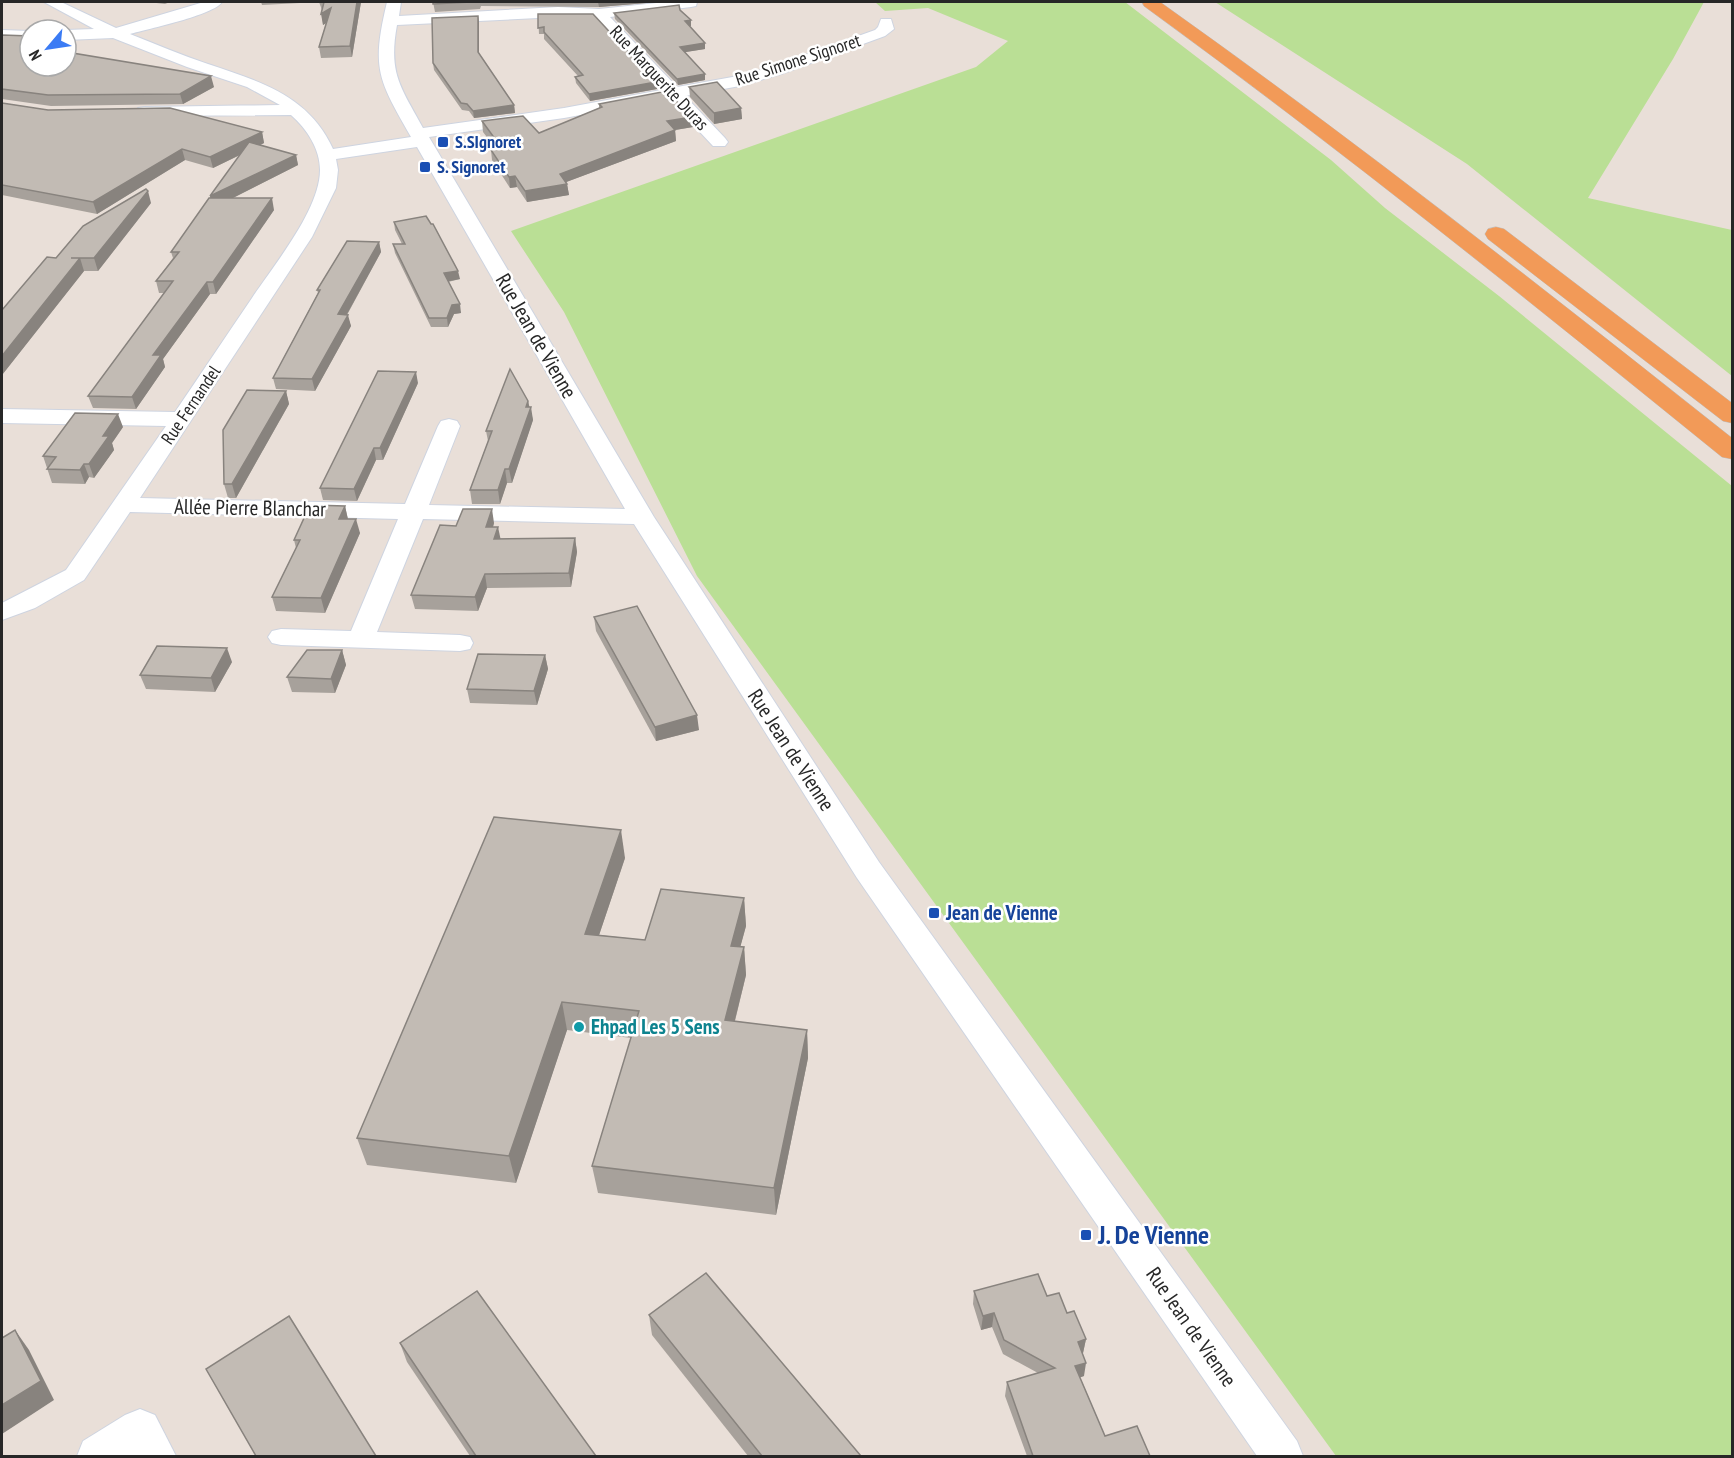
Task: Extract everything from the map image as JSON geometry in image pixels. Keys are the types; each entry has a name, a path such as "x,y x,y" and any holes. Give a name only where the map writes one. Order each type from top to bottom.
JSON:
{"highway":[{"path":"1150,2 1304,114 1732,451"},
{"path":"1180,2 1403,164"},
{"path":"1479,222 1732,415"}],"street":[{"path":"51,2 96,26 141,45 271,92 295,110 310,126 325,150 419,135"},
{"path":"78,35 116,33 200,9 215,2"},
{"path":"393,11 599,14 691,3"},
{"name":"Rue Jean de Vienne","path":"393,11 386,50 386,67 391,83 642,517 868,870 1282,1456"},
{"name":"Rue Marguerite Duras","path":"599,14 719,142"},
{"name":"Rue Simone Signoret","path":"419,135 526,117 564,114 759,77 880,33 886,29 886,22"},
{"path":"2,35 18,36"},
{"path":"132,112 295,110"},
{"name":"Rue Fernandel","path":"2,612 14,602 75,575 182,419 319,208 327,187 329,171 325,150"},
{"path":"2,416 182,419"},
{"path":"361,639 449,426"},
{"name":"Allée Pierre Blanchar","path":"123,505 642,517"},
{"path":"280,637 460,643"},
{"path":"98,1456 140,1429 155,1456"}],"green space":[{"path":"875,2 1125,2 1331,160 1385,208 1499,296 1732,486 1732,1456 1336,1456 697,576 564,312 511,231 976,67 1008,41 928,8 885,11"},
{"path":"1215,2 1704,2 1673,59 1588,198 1732,230 1732,376 1467,164"}],"building":[{"path":"324,2 357,2 350,46 319,47 331,8 321,14"},
{"path":"433,2 471,2 433,4"},
{"path":"679,5 680,10 691,20 685,21 705,43 680,47 705,74 677,79 614,13"},
{"path":"538,14 593,14 656,82 589,94 575,77 583,75 544,32 544,27 538,28"},
{"path":"478,16 478,52 514,105 473,111 467,104 461,103 433,63 432,18"},
{"path":"2,35 18,36 18,78 78,78 78,54 211,76 180,94 48,95 2,89"},
{"path":"717,82 741,108 714,113 689,87"},
{"path":"667,91 692,117 667,121 675,130 560,174 567,184 525,191 515,176 509,177 491,150 501,147 482,121 523,116 539,133 602,107 599,104"},
{"path":"2,103 48,110 170,108 262,132 210,157 182,149 93,202 2,185"},
{"path":"249,142 296,155 210,196"},
{"path":"146,189 148,191 94,258 80,258 2,356 2,310 47,257 56,258 83,226"},
{"path":"209,198 272,198 213,282 207,282 153,355 161,355 132,397 88,396 173,281 156,281 179,252 171,252"},
{"path":"426,216 433,224 458,271 444,273 460,304 452,305 447,318 429,318 393,244 405,244 394,222"},
{"path":"347,241 379,242 338,314 348,315 312,379 273,378 320,290 317,290"},
{"path":"510,369 528,401 526,407 531,407 509,469 505,469 498,490 470,490 492,431 486,431"},
{"path":"378,371 416,372 380,448 374,448 354,489 320,488"},
{"path":"247,390 286,391 232,484 224,484 223,430"},
{"path":"75,413 118,414 103,436 109,436 89,464 84,464 80,470 47,469 56,457 43,456"},
{"path":"310,505 345,506 339,519 356,519 321,598 272,597 300,540 294,540"},
{"path":"463,509 492,509 486,527 498,527 494,539 575,538 569,573 485,574 475,597 411,595 440,525 456,526"},
{"path":"637,606 697,715 655,727 594,617"},
{"path":"157,646 227,648 211,678 140,675"},
{"path":"307,650 342,650 331,679 287,677"},
{"path":"478,654 545,655 534,691 467,689"},
{"name":"Ehpad Les 5 Sens","path":"494,817 621,830 585,934 645,940 661,889 744,898 731,946 744,947 725,1020 807,1030 774,1188 592,1166 639,1011 562,1002 509,1156 357,1138"},
{"path":"706,1273 861,1456 762,1456 649,1315"},
{"path":"1038,1274 1047,1296 1059,1293 1067,1313 1074,1311 1086,1339 1078,1342 1086,1363 1075,1366 1105,1436 1137,1426 1150,1456 1033,1456 1007,1382 1055,1368 1004,1340 994,1313 983,1316 974,1291"},
{"path":"477,1291 596,1456 476,1456 400,1343"},
{"path":"289,1316 376,1456 256,1456 206,1369"},
{"path":"15,1330 41,1381 2,1405 2,1338"}],"place":[{"name":"S.SIgnoret","path":"443,142"},
{"name":"S. Signoret","path":"425,167"},
{"name":"Jean de Vienne","path":"934,913"},
{"name":"Ehpad Les 5 Sens","path":"579,1027"},
{"name":"J. De Vienne","path":"1086,1235"}]}
